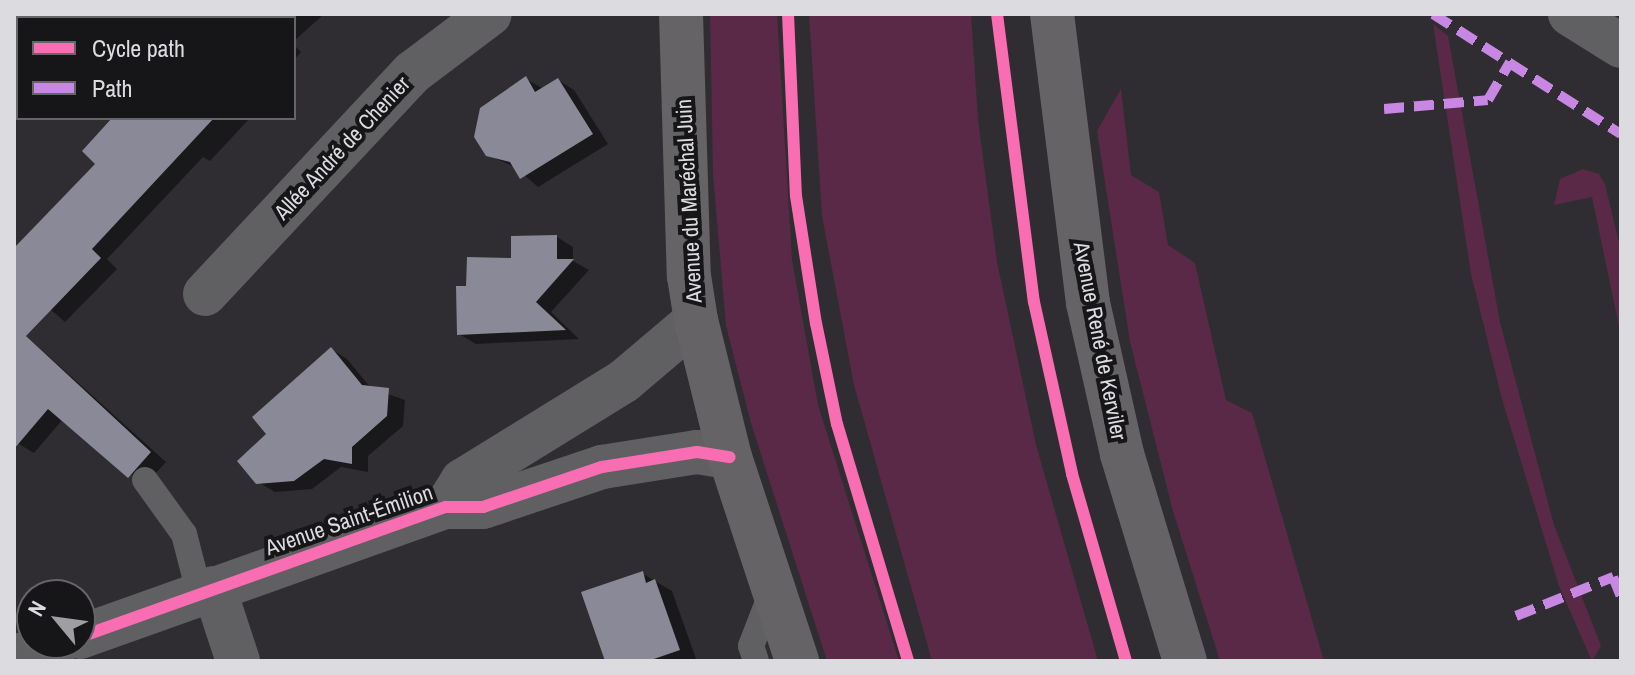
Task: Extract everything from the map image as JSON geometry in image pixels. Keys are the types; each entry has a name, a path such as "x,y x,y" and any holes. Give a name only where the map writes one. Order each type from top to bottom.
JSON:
{"main road":[{"name":"Avenue du Maréchal Juin","path":"681,14 689,276 696,320 730,457 797,661"},
{"name":"Avenue René de Kerviler","path":"1052,14 1088,303 1122,454 1185,661"}],"street":[{"name":"Allée André de Chenier","path":"205,294 413,72 490,14"},
{"path":"1570,14 1621,46"},
{"name":"Avenue Saint-Émilion","path":"446,507 462,481 624,381 696,320"},
{"name":"Avenue Saint-Émilion","path":"96,631 446,507 483,507 602,467 697,452 730,457"},
{"path":"206,590 238,661"}],"lane":[{"path":"145,480 184,534 206,590"},
{"path":"756,661 751,646 774,586"}],"shaded area":[{"path":"710,14 777,14 792,260 818,405 899,661 827,661 751,423 726,326 713,174"},
{"path":"809,14 971,14 978,120 997,262 1036,445 1098,661 932,661 854,385 822,216"},
{"path":"1433,24 1448,36 1500,322 1554,525 1601,646 1592,661 1559,586 1502,399 1471,274"},
{"path":"1121,89 1131,175 1159,192 1168,245 1195,263 1226,400 1252,413 1324,661 1220,661 1173,511 1130,342 1097,131"},
{"path":"1583,169 1599,174 1605,184 1621,251 1621,336 1592,197 1554,205 1560,179"}],"building":[{"path":"526,76 535,92 558,78 593,134 520,179 510,162 486,156 474,137 480,108"},
{"path":"110,120 212,120 92,249 101,258 26,336 151,452 128,478 48,409 14,449 14,248 95,164 82,151"},
{"path":"557,235 557,259 574,259 536,302 566,330 457,335 456,286 466,286 467,257 511,258 511,236"},
{"path":"331,347 362,385 389,388 387,416 352,447 352,464 324,459 294,481 256,484 237,461 266,434 252,417"},
{"path":"643,571 646,583 655,579 680,650 648,661 605,661 581,592"}],"marked path":[{"path":"1433,14 1621,134"},
{"path":"1384,109 1488,100 1510,62"},
{"path":"1516,616 1613,577 1621,597"}],"cycle path":[{"path":"788,14 796,196 816,323 837,424 908,661"},
{"path":"997,14 1034,302 1072,474 1126,661"},
{"path":"96,631 446,507 483,507 602,467 697,452 730,457"}]}
